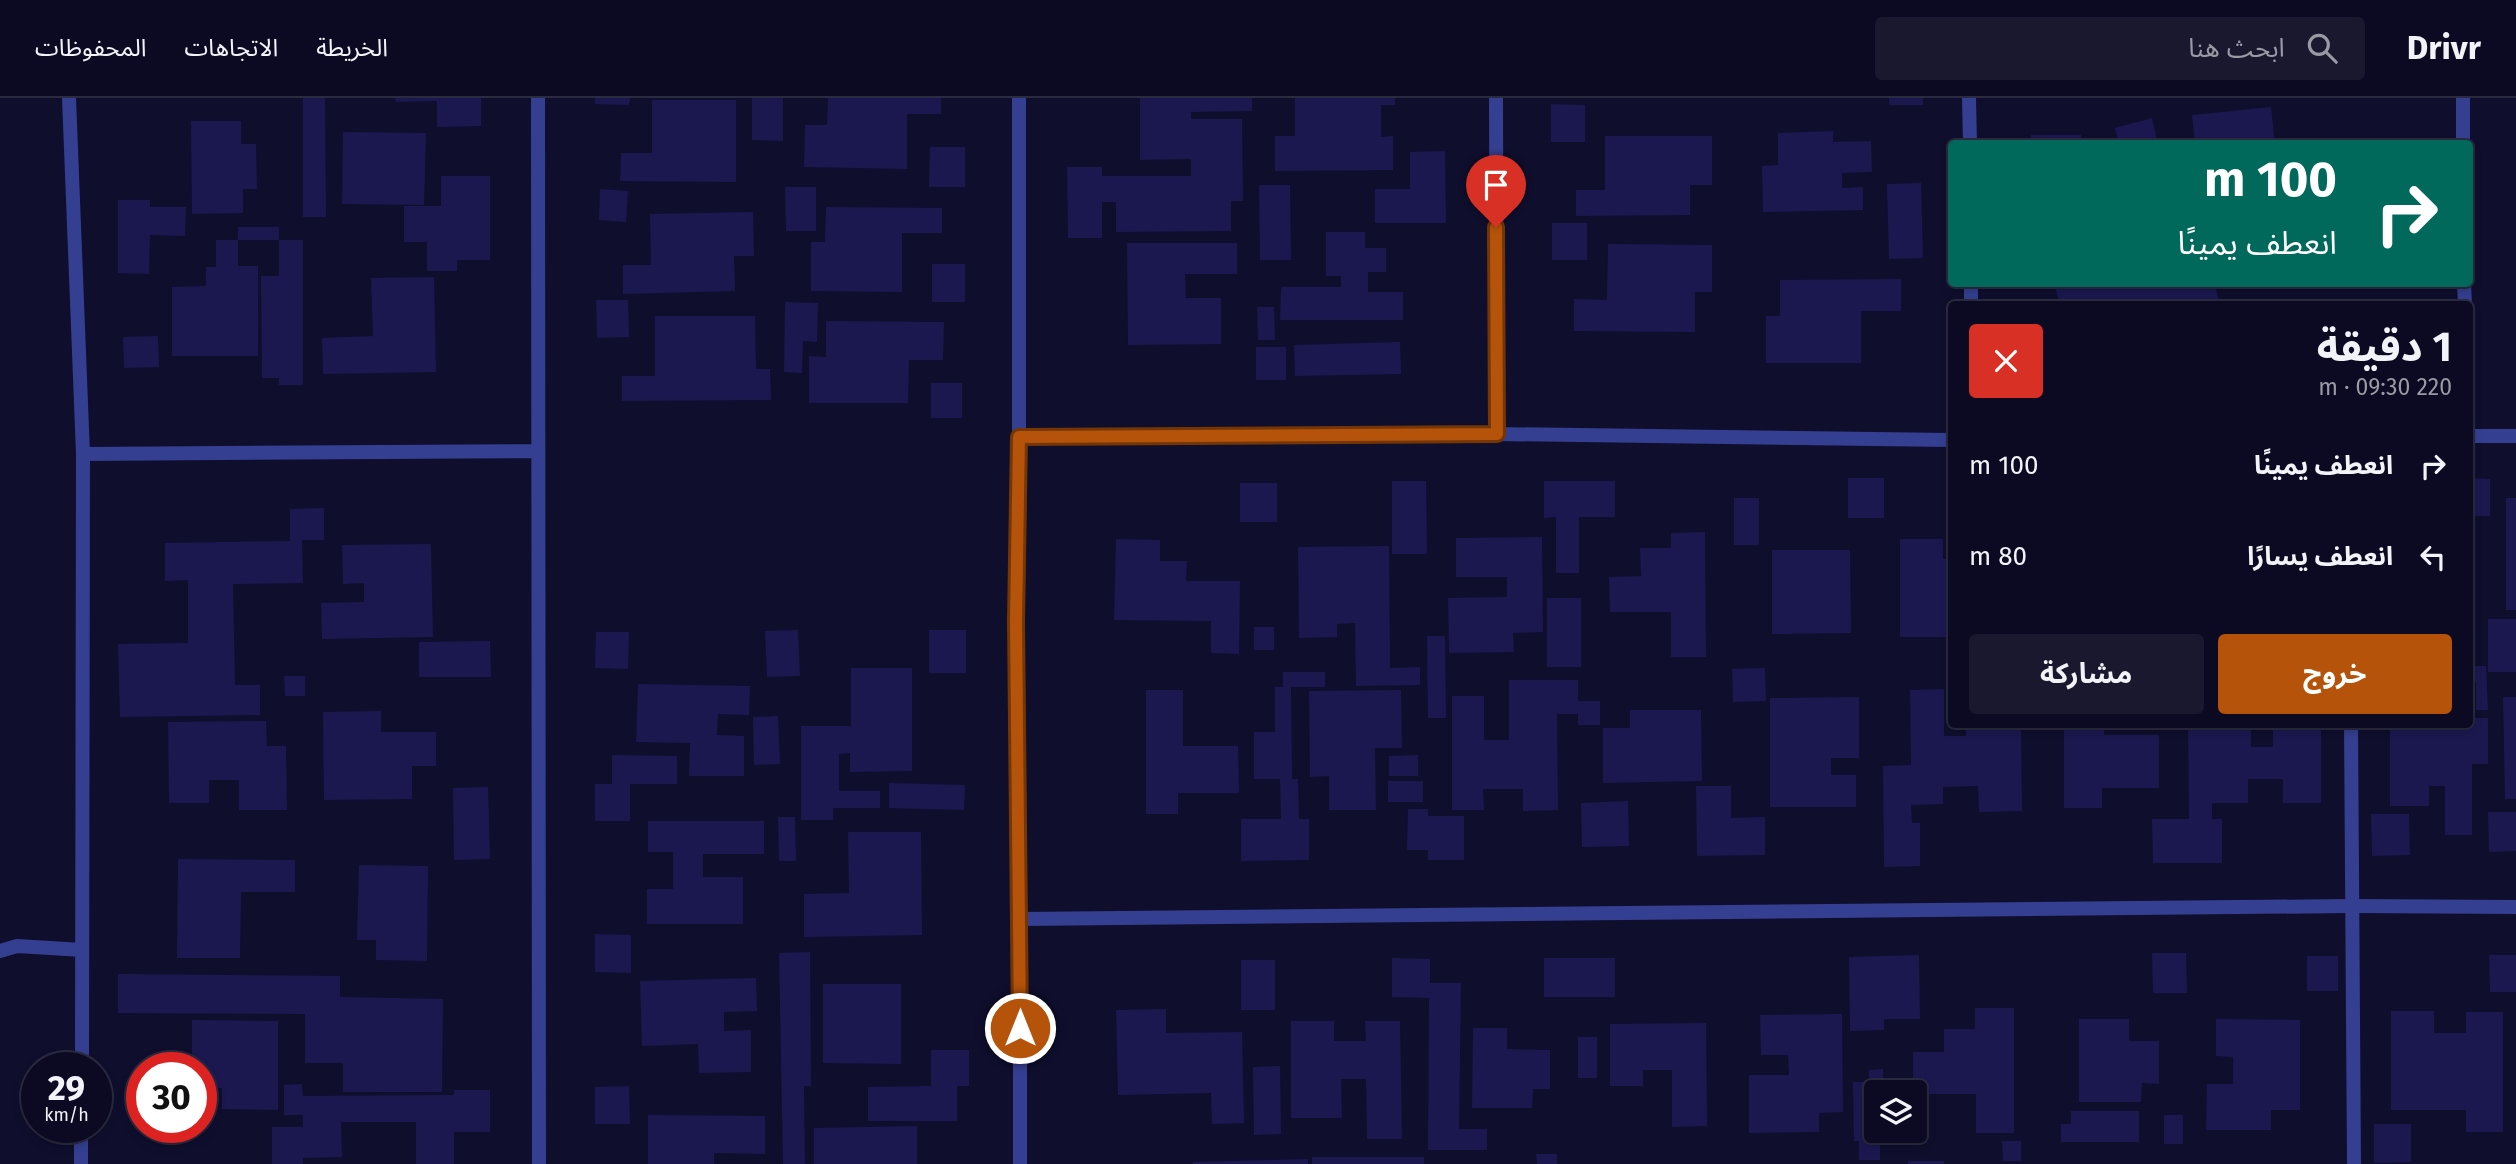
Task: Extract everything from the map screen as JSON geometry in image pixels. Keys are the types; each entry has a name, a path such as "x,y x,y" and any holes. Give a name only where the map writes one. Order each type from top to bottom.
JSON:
{"street":[{"path":"69,98 83,454 82,1052"},
{"path":"538,98 539,1164"},
{"path":"1019,98 1016,621 1020,1164"},
{"path":"1496,98 1497,434"},
{"path":"1969,98 1969,140"},
{"path":"2463,98 2463,140"},
{"path":"1019,437 1497,434 1948,440"},
{"path":"2473,436 2516,436"},
{"path":"83,454 538,451"},
{"path":"2351,728 2354,1164"},
{"path":"1020,919 2351,906 2516,907"},
{"path":"0,951 17,946 82,950"},
{"path":"81,1143 81,1164"}],"building":[{"path":"303,98 325,98 326,217 303,217"},
{"path":"395,98 481,98 481,126 437,127 437,101 396,102"},
{"path":"595,98 630,98 629,105 595,104"},
{"path":"752,98 783,98 783,141 752,140"},
{"path":"828,98 941,98 941,114 907,114 907,169 804,167 805,125 827,125"},
{"path":"1140,98 1252,98 1252,111 1191,112 1191,119 1242,119 1243,201 1231,201 1231,231 1116,232 1116,202 1102,202 1102,238 1068,238 1067,167 1102,167 1102,176 1191,176 1191,159 1140,160"},
{"path":"1295,98 1395,98 1395,105 1381,105 1381,137 1393,136 1393,170 1275,171 1275,136 1295,136"},
{"path":"1889,98 1923,98 1923,105 1889,105"},
{"path":"652,100 736,100 736,182 620,181 621,153 652,153"},
{"path":"1551,104 1585,105 1585,142 1551,142"},
{"path":"2271,107 2275,140 2195,140 2192,115"},
{"path":"2152,118 2157,140 2118,140 2115,128"},
{"path":"191,121 241,121 241,144 256,144 257,189 243,189 243,213 192,214"},
{"path":"1833,131 1833,142 1871,141 1872,172 1842,173 1842,188 1863,187 1863,210 1763,212 1762,166 1778,165 1778,133"},
{"path":"343,132 426,133 424,205 342,204"},
{"path":"2031,135 2081,135 2081,140 2031,140"},
{"path":"1605,136 1712,136 1712,185 1690,185 1690,215 1576,216 1576,190 1605,190"},
{"path":"930,147 965,147 965,187 929,187"},
{"path":"1445,151 1446,223 1375,223 1375,189 1410,189 1410,152"},
{"path":"441,176 490,176 490,260 457,260 457,271 427,271 427,242 404,242 404,206 441,206"},
{"path":"1921,183 1923,258 1889,259 1887,184"},
{"path":"1259,185 1290,185 1291,260 1260,260"},
{"path":"785,187 816,187 816,231 786,231"},
{"path":"600,189 628,191 626,222 599,220"},
{"path":"118,200 150,200 150,207 186,207 185,236 150,235 149,274 118,273"},
{"path":"826,207 942,208 942,233 902,233 902,292 811,291 811,242 825,242"},
{"path":"753,212 754,256 734,256 735,291 623,294 623,265 651,265 650,214"},
{"path":"1552,223 1587,223 1587,260 1552,260"},
{"path":"238,227 279,227 279,240 238,240"},
{"path":"1326,232 1365,232 1365,248 1386,248 1386,272 1368,272 1368,292 1403,292 1403,320 1280,320 1281,287 1341,287 1341,276 1326,276"},
{"path":"216,240 238,240 238,266 258,266 258,356 172,356 172,287 206,286 206,267 216,267"},
{"path":"279,240 303,240 303,385 279,385 279,378 262,378 261,276 279,276"},
{"path":"1127,243 1237,243 1237,274 1185,274 1186,298 1221,298 1221,344 1128,345"},
{"path":"1608,244 1712,245 1712,292 1695,292 1695,332 1574,331 1574,299 1607,300"},
{"path":"932,264 965,264 965,302 932,302"},
{"path":"434,277 436,372 323,374 322,338 373,336 371,278"},
{"path":"1901,279 1901,311 1861,311 1861,363 1766,363 1766,316 1780,316 1780,280"},
{"path":"2055,287 2222,287 2216,289 2219,301 2059,301"},
{"path":"596,300 628,300 629,337 597,338"},
{"path":"785,302 818,303 817,342 803,341 802,373 784,372"},
{"path":"1257,307 1274,307 1275,340 1258,340"},
{"path":"655,316 755,316 756,369 770,369 771,400 622,401 622,376 655,376"},
{"path":"826,321 944,322 943,360 909,360 908,403 809,403 809,356 826,357"},
{"path":"158,336 159,367 124,368 123,337"},
{"path":"1400,342 1401,374 1295,376 1294,345"},
{"path":"1256,347 1286,347 1286,380 1256,380"},
{"path":"931,383 962,383 962,418 931,418"},
{"path":"1848,478 1884,478 1884,518 1848,518"},
{"path":"2473,478 2490,479 2490,516 2473,516"},
{"path":"1392,481 1426,481 1427,554 1392,554"},
{"path":"1544,481 1615,481 1615,517 1579,517 1579,573 1556,573 1556,517 1544,518"},
{"path":"1240,483 1277,483 1277,522 1240,522"},
{"path":"1734,498 1759,498 1759,545 1734,545"},
{"path":"2506,498 2516,498 2516,610 2506,610"},
{"path":"324,508 324,540 302,540 303,583 233,584 235,685 260,685 260,715 120,717 118,644 188,643 188,580 165,581 165,543 290,541 290,509"},
{"path":"1705,532 1706,657 1671,657 1671,612 1610,612 1609,577 1641,576 1640,548 1671,548 1671,533"},
{"path":"1542,537 1543,632 1513,633 1514,652 1449,653 1448,598 1507,597 1507,577 1456,577 1456,538"},
{"path":"1116,539 1160,540 1160,561 1187,561 1186,581 1240,581 1239,654 1211,653 1211,621 1114,620"},
{"path":"1900,539 1943,539 1943,559 1948,559 1948,637 1900,637"},
{"path":"431,544 433,637 322,639 321,603 364,602 364,583 343,584 342,545"},
{"path":"1389,546 1390,668 1420,667 1420,685 1356,686 1355,623 1337,624 1337,637 1299,638 1298,547"},
{"path":"2473,547 2474,547 2473,648"},
{"path":"1772,550 1850,550 1851,633 1772,634"},
{"path":"1547,598 1581,598 1581,667 1547,667"},
{"path":"2488,619 2516,619 2516,672 2488,672"},
{"path":"1254,627 1274,627 1274,650 1254,650"},
{"path":"798,630 800,676 767,677 765,631"},
{"path":"929,630 966,630 966,673 929,673"},
{"path":"596,632 629,632 628,669 595,668"},
{"path":"1427,636 1445,636 1446,718 1428,718"},
{"path":"490,641 491,677 419,677 419,642"},
{"path":"2473,666 2486,666 2488,710 2476,710 2476,683 2473,683"},
{"path":"851,668 912,668 912,771 850,772 850,753 839,754 839,791 880,791 880,808 833,808 833,820 801,820 801,726 851,726"},
{"path":"1765,668 1766,701 1733,702 1732,669"},
{"path":"1283,672 1325,672 1325,687 1291,687 1292,779 1298,779 1299,819 1309,819 1309,860 1241,861 1241,819 1281,819 1280,779 1254,779 1254,732 1275,732 1275,687 1283,687"},
{"path":"284,676 305,676 305,696 285,696"},
{"path":"1509,680 1578,680 1578,701 1600,701 1600,725 1578,725 1578,714 1557,714 1558,810 1523,811 1523,789 1483,789 1484,810 1452,810 1452,696 1484,696 1484,740 1509,740"},
{"path":"638,684 750,686 749,715 718,714 717,735 744,736 744,776 689,776 690,743 636,742"},
{"path":"1944,689 1944,736 1966,736 1966,728 2021,728 2022,811 1979,812 1978,786 1943,787 1943,804 1911,805 1912,823 1920,823 1920,866 1884,867 1883,766 1911,765 1910,690"},
{"path":"1146,690 1183,690 1183,746 1238,746 1239,793 1178,793 1178,814 1146,814"},
{"path":"1401,690 1402,748 1375,748 1376,810 1329,810 1329,776 1310,777 1309,691"},
{"path":"1859,697 1859,758 1831,758 1831,775 1856,775 1856,807 1770,807 1770,698"},
{"path":"2503,697 2516,697 2516,799 2505,799"},
{"path":"1630,710 1701,710 1702,781 1603,783 1603,728 1630,728"},
{"path":"381,711 381,732 436,732 436,766 412,766 412,799 324,800 323,712"},
{"path":"778,716 780,764 754,765 753,717"},
{"path":"2473,718 2488,718 2488,764 2472,764 2472,835 2445,835 2445,786 2429,786 2429,806 2390,806 2390,728 2473,728"},
{"path":"266,721 267,746 286,746 287,810 239,810 239,780 209,780 209,803 169,803 168,722"},
{"path":"2064,728 2104,728 2104,735 2159,735 2159,788 2102,788 2102,808 2064,808"},
{"path":"2188,728 2251,728 2251,747 2273,747 2273,728 2321,728 2321,803 2283,803 2283,779 2248,779 2248,803 2212,803 2212,819 2222,819 2222,863 2153,863 2152,819 2189,819"},
{"path":"612,755 677,756 677,784 630,784 630,821 595,821 595,784 612,784"},
{"path":"1418,755 1418,776 1389,776 1389,756"},
{"path":"1388,781 1423,781 1423,802 1388,802"},
{"path":"889,783 965,785 964,810 889,808"},
{"path":"1696,786 1731,786 1731,818 1765,817 1765,855 1697,856"},
{"path":"488,787 490,859 454,860 453,788"},
{"path":"1628,801 1629,846 1582,847 1581,803"},
{"path":"1408,809 1428,809 1428,816 1464,816 1464,860 1428,860 1428,850 1407,850"},
{"path":"2488,812 2516,812 2516,851 2489,852"},
{"path":"2371,814 2409,814 2410,855 2372,856"},
{"path":"778,817 795,817 796,861 779,861"},
{"path":"648,821 764,821 764,854 703,854 703,877 743,877 743,924 647,924 647,889 673,889 673,852 648,852"},
{"path":"848,832 921,832 922,935 804,937 804,894 849,893"},
{"path":"178,859 295,860 295,892 241,892 240,958 177,958"},
{"path":"359,865 428,866 427,961 376,960 376,940 357,940"},
{"path":"595,934 631,935 631,973 595,972"},
{"path":"810,952 811,1086 804,1086 805,1164 783,1164 779,953"},
{"path":"2152,953 2186,953 2187,993 2153,993"},
{"path":"1919,955 1920,1019 1884,1019 1884,1030 1850,1031 1849,957"},
{"path":"2489,955 2516,955 2516,992 2490,992"},
{"path":"2307,956 2338,956 2338,991 2307,991"},
{"path":"1392,958 1430,959 1430,983 1461,983 1459,1129 1487,1129 1487,1150 1428,1150 1429,998 1392,997"},
{"path":"1544,958 1615,958 1615,997 1544,997"},
{"path":"1241,960 1275,960 1275,1010 1241,1010"},
{"path":"118,974 340,976 340,997 443,999 442,1092 343,1092 343,1063 305,1063 305,1014 118,1013"},
{"path":"756,978 757,1011 724,1012 724,1031 751,1030 751,1072 699,1073 698,1044 642,1046 640,981"},
{"path":"823,984 901,984 901,1064 823,1063"},
{"path":"1975,1008 2014,1008 2014,1133 1976,1133 1976,1094 1927,1094 1927,1080 1913,1080 1913,1052 1944,1052 1944,1029 1975,1029"},
{"path":"1166,1009 1166,1033 1242,1032 1244,1123 1212,1124 1211,1093 1118,1095 1116,1010"},
{"path":"2391,1011 2434,1011 2434,1033 2466,1033 2466,1012 2503,1012 2503,1132 2466,1132 2466,1110 2391,1110"},
{"path":"1842,1014 1843,1112 1819,1113 1819,1132 1749,1133 1749,1075 1789,1075 1788,1055 1761,1055 1760,1015"},
{"path":"2079,1019 2129,1019 2129,1041 2159,1041 2159,1084 2142,1083 2141,1102 2079,1102"},
{"path":"2216,1019 2300,1020 2300,1110 2271,1110 2271,1130 2206,1130 2207,1084 2233,1084 2233,1057 2216,1056"},
{"path":"192,1020 278,1021 278,1110 222,1109 222,1088 217,1088 217,1052 192,1052"},
{"path":"1291,1021 1334,1021 1334,1041 1366,1041 1365,1021 1400,1021 1402,1139 1367,1139 1366,1079 1341,1079 1342,1118 1291,1118"},
{"path":"1706,1023 1707,1126 1672,1127 1672,1070 1643,1070 1643,1086 1610,1086 1610,1024"},
{"path":"1473,1028 1507,1028 1507,1049 1550,1050 1550,1089 1533,1089 1532,1108 1472,1108"},
{"path":"1578,1037 1597,1037 1597,1078 1578,1078"},
{"path":"931,1050 969,1050 969,1086 957,1086 957,1121 868,1121 868,1087 931,1086"},
{"path":"1280,1066 1281,1134 1254,1135 1253,1067"},
{"path":"1883,1069 1883,1080 1869,1080 1869,1070"},
{"path":"1853,1082 1864,1082 1864,1143 1880,1143 1880,1160 1859,1160 1859,1141 1854,1141"},
{"path":"302,1084 303,1096 454,1095 454,1090 490,1090 490,1132 454,1132 454,1164 416,1164 416,1122 341,1122 342,1157 303,1158 303,1164 272,1164 272,1127 303,1127 303,1115 284,1115 284,1085"},
{"path":"629,1086 630,1124 595,1124 595,1087"},
{"path":"2071,1111 2139,1111 2139,1142 2061,1142 2061,1124 2071,1124"},
{"path":"648,1115 765,1116 765,1154 714,1153 714,1164 648,1164"},
{"path":"2164,1115 2183,1115 2183,1144 2164,1144"},
{"path":"2374,1124 2411,1124 2411,1162 2374,1163"},
{"path":"917,1126 917,1164 814,1164 814,1128"},
{"path":"2002,1141 2021,1141 2021,1161 2003,1161"},
{"path":"1536,1154 1557,1154 1557,1164 1537,1164"},
{"path":"1312,1157 1424,1157 1424,1164 1312,1164"},
{"path":"1308,1159 1308,1164 1193,1164 1193,1162"},
{"path":"1908,1161 1944,1161 1944,1164 1908,1164"}],"route":[{"path":"1020,1028 1016,621 1019,437 1497,434 1496,227"}]}
